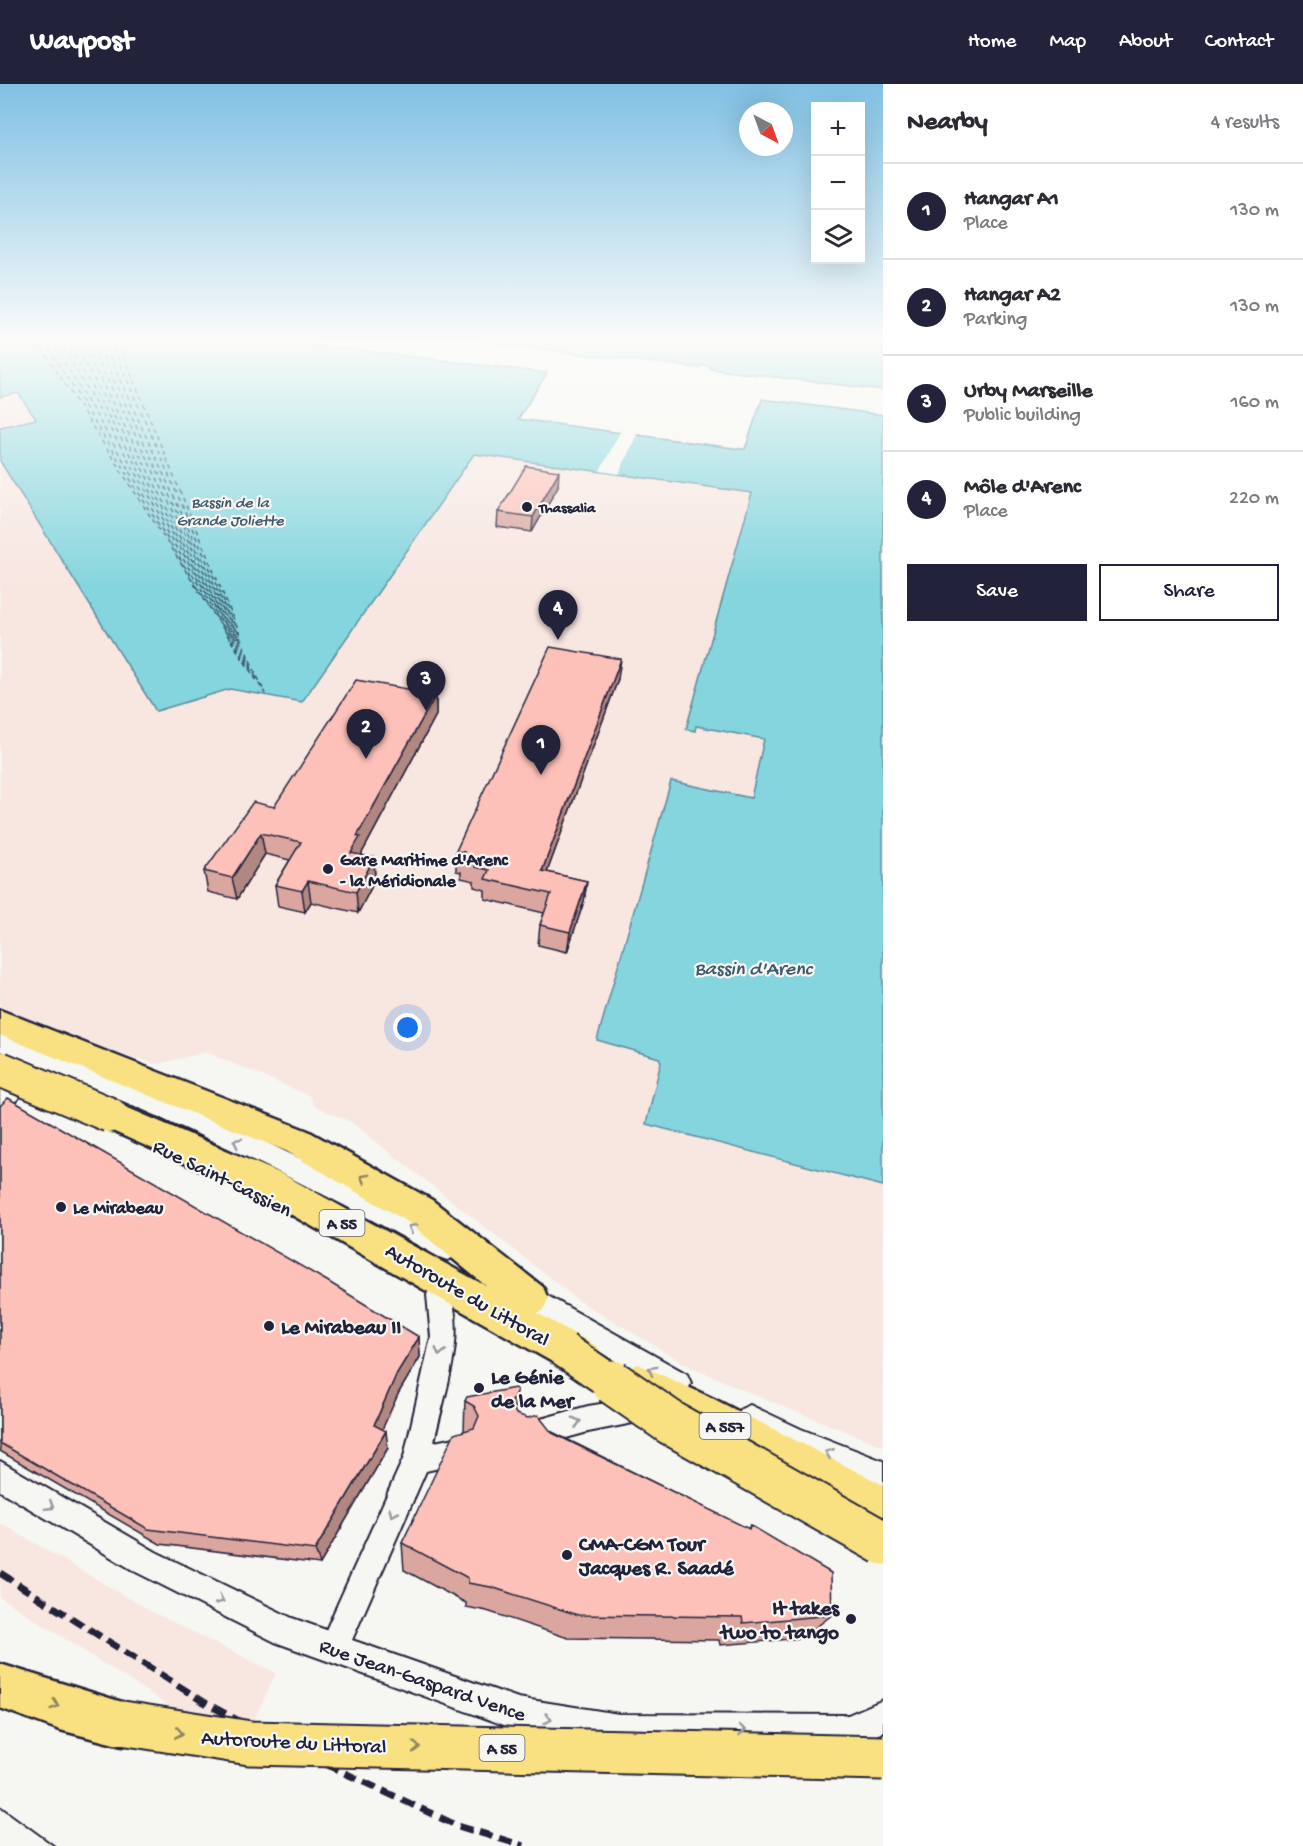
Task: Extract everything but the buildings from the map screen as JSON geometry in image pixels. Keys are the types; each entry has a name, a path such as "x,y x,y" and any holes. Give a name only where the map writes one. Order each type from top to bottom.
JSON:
{"highway":[{"path":"5,1058 297,1141 404,1200 439,1224 530,1299"},
{"name":"Autoroute du Littoral","path":"5,1058 272,1186 395,1251 564,1350 670,1423 883,1543"},
{"name":"A 557","path":"564,1350 680,1402 771,1451 883,1506"},
{"name":"Autoroute du Littoral","path":"0,1686 60,1707 122,1722 250,1743 883,1758"}],"street":[{"name":"Rue Saint-Cassien","path":"5,1058 41,1056 206,1127 396,1219 656,1372 793,1439 883,1475"},
{"path":"0,1102 5,1058 41,1056"},
{"name":"Rue Saint-Cassien","path":"5,1058 118,1125 296,1212 639,1411 883,1529"},
{"path":"333,1649 417,1460 444,1337 440,1294"},
{"path":"521,1437 588,1419 639,1411"},
{"path":"417,1460 460,1451"},
{"name":"Rue Jean-Gaspard Vence","path":"0,1475 146,1562 215,1598 333,1649 518,1714 619,1730 848,1731 883,1716"}],"shaded area":[{"path":"0,423 20,423 0,427"},
{"path":"474,454 753,493 686,729 695,731 696,726 764,739 751,798 671,781 655,1055 661,1062 646,1123 883,1186 883,1446 757,1396 687,1365 578,1300 351,1122 314,1106 310,1096 206,1052 158,1064 104,1050 0,1009 0,461 156,711 230,688 302,702"},
{"path":"0,1523 154,1613 276,1673 239,1751 0,1597"}],"water":[{"path":"17,423 549,423 745,449 754,423 883,423 883,1186 646,1124 661,1062 659,1058 597,1040 671,781 751,798 764,739 696,726 695,731 686,729 752,493 474,454 302,702 230,689 156,711 0,461 0,427"}],"pier":[{"path":"621,430 638,432 619,474 600,471"}],"ferry route":[{"path":"90,423 266,695"},
{"path":"95,423 230,639"},
{"path":"101,423 248,666"},
{"path":"107,423 232,637"},
{"path":"112,423 249,666"},
{"path":"118,423 235,639"},
{"path":"123,423 254,673"},
{"path":"129,423 237,638"},
{"path":"135,423 252,667"},
{"path":"140,423 240,640"},
{"path":"146,423 253,667"},
{"path":"151,423 242,639"},
{"path":"250,667 255,676"},
{"path":"254,669 263,689"},
{"path":"255,675 260,684"}],"tram line":[{"path":"0,1806 55,1846"}],"railway":[{"path":"0,1573 204,1702 272,1739 458,1826 524,1846"}],"place":[{"name":"Thassalia","path":"527,507"},
{"name":"Môle d'Arenc","path":"558,640"},
{"name":"Urby Marseille","path":"426,711"},
{"name":"Hangar A2","path":"366,759"},
{"name":"Hangar A1","path":"541,775"},
{"name":"Gare Maritime d'Arenc - la Méridionale","path":"328,869"},
{"name":"Le Mirabeau","path":"61,1207"},
{"name":"Le Mirabeau II","path":"269,1326"},
{"name":"Le Génie de la Mer","path":"479,1388"},
{"name":"CMA-CGM Tour Jacques R. Saadé","path":"567,1555"},
{"name":"It takes two to tango","path":"851,1619"}],"water label":[{"name":"Bassin de la Grande Joliette","path":"230,510"},
{"name":"Bassin d'Arenc","path":"753,967"}]}
